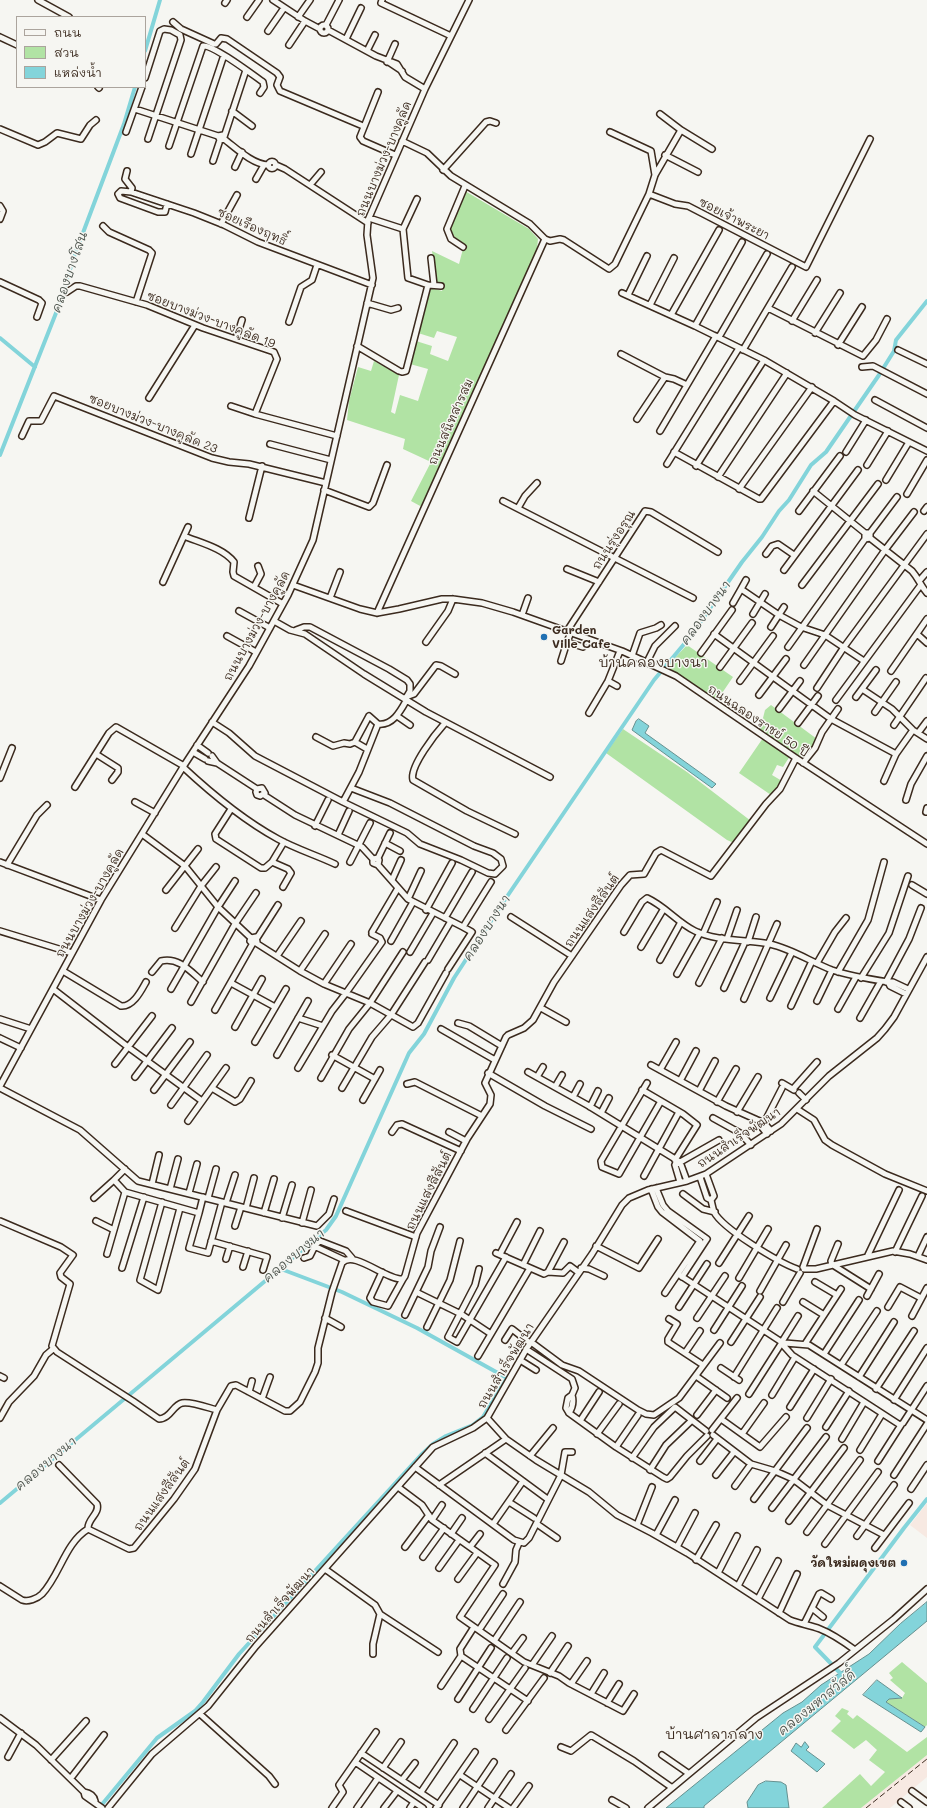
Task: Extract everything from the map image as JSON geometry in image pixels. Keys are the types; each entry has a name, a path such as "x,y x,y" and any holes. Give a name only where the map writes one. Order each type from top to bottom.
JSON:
{"street":[{"path":"38,0 67,16"},
{"path":"247,16 259,0"},
{"path":"273,0 279,2 284,8 320,30 322,26 327,28 367,51 397,64 408,79 425,89"},
{"path":"298,17 310,0"},
{"path":"327,28 339,0"},
{"path":"387,6 389,0"},
{"name":"ถนนบางม่วง-บางคูลัด","path":"0,1087 101,900 270,628 293,584 313,540 372,285 373,278 367,235 368,221 395,155 425,89 469,0"},
{"path":"382,1 387,6 451,36"},
{"path":"268,31 284,8"},
{"path":"346,39 361,8"},
{"path":"289,45 304,21"},
{"path":"173,22 181,29 214,44 216,44 221,38 227,39 277,73 280,77 277,85 280,91 364,126"},
{"path":"146,75 160,31 164,29 171,30 180,35 181,40 148,139"},
{"path":"367,51 376,35"},
{"path":"0,37 16,45"},
{"path":"386,60 395,44"},
{"path":"170,146 202,47 207,46 264,83 264,87 260,93"},
{"path":"191,154 224,56"},
{"path":"213,161 246,70"},
{"path":"126,132 142,88"},
{"path":"378,92 360,136 363,141 395,155"},
{"path":"135,109 222,138 242,152 270,168 273,169 276,165 368,221 403,229"},
{"path":"232,111 252,126"},
{"path":"660,114 681,130 712,149"},
{"path":"0,129 38,145 45,142 57,132 81,139 90,125 96,120"},
{"path":"443,170 486,122 490,121 496,123"},
{"path":"402,141 427,153 443,170 465,186 530,224 545,239 550,241 560,239 564,240 609,269 615,264 649,194 655,175 665,155 681,130"},
{"path":"610,132 651,151 655,175"},
{"name":"ซอยเจ้าพระยา","path":"649,194 675,204 688,206 806,267 870,139"},
{"path":"235,167 242,152"},
{"path":"665,155 698,172"},
{"path":"256,179 266,165"},
{"path":"127,171 126,179 132,188 132,192"},
{"path":"310,185 321,172"},
{"path":"463,247 451,239 447,229 465,186"},
{"name":"ซอยเรืองฤทธิ์","path":"168,204 165,212 158,212 120,198 118,194 123,190 168,204 221,224 254,240 372,285"},
{"path":"221,224 237,195"},
{"path":"416,199 403,229 407,275 408,278 431,285 441,286"},
{"path":"0,206 3,211 0,219"},
{"path":"103,226 109,232 149,250 152,253 136,302"},
{"path":"671,315 719,230"},
{"name":"ถนนสนิทสารสม","path":"377,613 545,239"},
{"path":"695,326 742,242"},
{"path":"660,431 767,254"},
{"path":"628,295 647,256"},
{"path":"358,346 399,371 406,371 431,285 431,258"},
{"path":"650,305 674,258"},
{"path":"289,322 301,287 312,280 317,264"},
{"path":"667,464 768,308 792,267"},
{"path":"792,321 817,280"},
{"path":"0,282 39,300 42,303 37,317"},
{"name":"ซอยบางม่วง-บางคูลัด 19","path":"67,292 76,286 80,286 136,302 158,309 195,325 274,352 277,356 255,414"},
{"path":"622,293 695,326 764,360 812,387 855,414 927,451"},
{"path":"815,333 840,293"},
{"path":"368,304 391,310 398,308"},
{"path":"838,345 862,307"},
{"path":"768,308 860,356 864,356 876,340 887,318"},
{"path":"236,338 242,320"},
{"path":"149,398 195,325"},
{"path":"898,350 927,364"},
{"path":"621,354 665,377 687,385"},
{"path":"696,466 764,360"},
{"path":"862,367 873,366 927,394"},
{"path":"718,478 787,373"},
{"path":"637,419 665,377"},
{"path":"739,489 812,387"},
{"name":"ซอยบางม่วง-บางคูลัด 23","path":"22,436 29,421 41,421 54,396 223,462 242,462 262,466 326,483"},
{"path":"875,400 927,428"},
{"path":"674,452 696,466 759,500 764,497 834,401"},
{"path":"231,406 337,436"},
{"path":"846,452 866,420"},
{"path":"867,465 888,431"},
{"path":"886,480 909,442"},
{"path":"270,444 331,460"},
{"path":"799,511 840,456"},
{"path":"907,494 927,460"},
{"path":"324,490 369,507 373,503 388,465"},
{"path":"249,518 262,466"},
{"path":"784,570 858,470"},
{"path":"518,508 525,496 537,483"},
{"path":"802,585 878,484"},
{"path":"813,491 905,565 916,576 919,583 927,593"},
{"path":"788,647 801,627 897,497"},
{"path":"503,501 693,598"},
{"name":"ถนนรุ่งอรุณ","path":"561,661 569,632 642,513 647,510 718,552"},
{"path":"804,665 885,550 914,512"},
{"path":"163,582 188,527"},
{"path":"817,688 844,647 927,534"},
{"path":"184,536 217,549 230,556 234,562 233,574 283,604"},
{"path":"766,554 772,546 778,544 794,555"},
{"path":"254,587 260,574 258,566"},
{"path":"567,568 599,582"},
{"path":"330,598 340,572"},
{"path":"836,700 927,572"},
{"path":"733,603 746,580"},
{"name":"ถนนฉลองราชย์ 50 ปี","path":"293,584 360,609 377,613 399,610 442,599 482,603 522,615 647,662 668,672 927,844"},
{"path":"741,589 779,615 801,627 824,635 864,661"},
{"path":"752,614 765,594"},
{"path":"522,615 528,598"},
{"path":"426,642 448,611 453,599"},
{"path":"771,627 784,607"},
{"path":"701,653 732,610"},
{"path":"239,611 270,628"},
{"path":"891,671 927,618"},
{"path":"274,621 290,630 310,627 389,669 407,680 411,686 397,716 387,723 378,724 369,716 355,742 333,746 316,737"},
{"path":"720,666 752,623"},
{"path":"632,656 640,633 661,625"},
{"path":"647,662 655,646 675,626"},
{"path":"296,630 305,634 445,723 550,777"},
{"path":"714,634 831,719 896,754"},
{"path":"917,634 927,643"},
{"path":"227,636 256,652"},
{"path":"740,681 773,636"},
{"path":"567,642 583,647"},
{"path":"589,713 608,682 620,651"},
{"path":"759,695 786,659"},
{"path":"406,699 414,694 436,665 441,666 455,674"},
{"path":"856,697 876,670"},
{"path":"894,725 901,717 926,678"},
{"path":"608,682 617,686"},
{"path":"779,710 800,682"},
{"path":"875,712 896,682"},
{"path":"862,689 901,717 913,730 927,739"},
{"path":"798,723 818,696"},
{"path":"804,763 815,748 822,732 838,709"},
{"path":"397,716 410,725"},
{"path":"918,733 927,721"},
{"path":"212,722 229,732 255,756 406,833 420,844 461,860 488,873 494,874 503,866 501,860 493,853 474,846 390,803 351,788"},
{"path":"445,723 426,747 412,774 413,780 467,811 515,834"},
{"path":"343,802 351,788 378,724"},
{"path":"75,787 109,733 116,727 183,767 231,809 284,842 335,864"},
{"path":"884,781 896,754 913,730"},
{"path":"355,742 367,749"},
{"path":"197,745 210,754 217,763"},
{"path":"0,778 12,748"},
{"path":"193,752 206,760 217,763 257,789 260,788 264,790 264,795 295,815 315,826 358,845 375,859"},
{"path":"96,754 118,768 118,772 112,780"},
{"path":"906,800 911,784 927,756"},
{"name":"ถนนแสงสีสันต์","path":"382,1272 370,1298 373,1302 388,1306 408,1272 416,1237 466,1140 488,1108 492,1098 485,1083 488,1073 508,1035 529,1025 541,1008 554,982 625,880 630,875 644,874 658,851 663,851 709,876 713,875 761,810 780,788 796,758"},
{"path":"315,826 328,800"},
{"path":"135,802 155,813"},
{"path":"7,866 36,815 47,805"},
{"path":"231,809 215,834 216,838 261,868 265,868 272,862 284,842"},
{"path":"338,835 349,811"},
{"path":"350,862 370,823"},
{"path":"142,834 185,866 218,907 254,940 300,971 324,984 370,1003 415,1027 447,971 472,932 426,910 408,899 378,864 373,864 390,833"},
{"path":"385,843 400,851"},
{"path":"166,890 198,849"},
{"path":"392,880 401,860"},
{"path":"0,862 7,866 101,900"},
{"path":"272,862 288,869 291,873 283,887"},
{"path":"838,972 868,920 884,862"},
{"path":"426,910 452,863"},
{"path":"175,928 201,886 216,866"},
{"path":"408,899 421,871"},
{"path":"445,918 472,872"},
{"path":"838,1010 858,977 889,933 908,876"},
{"path":"171,989 235,880"},
{"path":"464,927 491,882"},
{"path":"912,885 927,894"},
{"path":"298,1068 332,1011 382,942 380,938 372,933 398,888"},
{"path":"192,1002 235,924 256,893"},
{"path":"624,932 645,898 650,899 681,922 701,933 747,942 769,944 792,952 838,972 885,982 893,982 907,992"},
{"path":"391,942 413,902"},
{"path":"677,974 717,902"},
{"path":"215,1010 254,940 278,905"},
{"path":"860,1018 885,982 910,939 922,908"},
{"path":"641,947 663,910"},
{"path":"699,983 724,938 737,910"},
{"path":"410,952 433,913"},
{"path":"511,917 572,956"},
{"path":"724,988 747,942 756,917"},
{"path":"791,1006 814,962 846,918"},
{"path":"277,956 301,921"},
{"path":"342,1088 372,1037 391,1015 451,922"},
{"path":"660,960 681,922"},
{"path":"744,999 777,924"},
{"path":"0,931 72,953"},
{"path":"300,971 325,934"},
{"path":"324,984 351,944"},
{"path":"321,1078 332,1055 349,1029 370,1003 403,952"},
{"path":"770,998 792,952"},
{"name":"ถนนสำเร็จพัฒนา","path":"108,1808 152,1754 200,1714 256,1646 433,1447 474,1428 487,1418 530,1342 580,1270 622,1205 639,1193 653,1188 700,1177 769,1133 797,1109 829,1076 877,1038 894,1016 925,964 927,957"},
{"path":"152,972 160,961 174,961 184,966 203,982"},
{"path":"817,1001 832,970"},
{"path":"63,971 121,1006 128,1005 146,982"},
{"path":"235,1027 262,979"},
{"path":"231,983 275,1007"},
{"path":"53,989 128,1047 202,1101"},
{"path":"256,1042 286,989"},
{"path":"276,1056 308,1001"},
{"path":"541,1008 566,1022"},
{"path":"115,1064 152,1016"},
{"path":"298,1018 322,1026"},
{"path":"0,1019 31,1029"},
{"path":"458,1023 469,1026 502,1046"},
{"path":"135,1077 172,1028"},
{"path":"441,1029 495,1060"},
{"path":"0,1038 21,1048"},
{"path":"154,1090 190,1042"},
{"path":"660,1070 676,1042"},
{"path":"680,1081 696,1051"},
{"path":"170,1105 207,1055"},
{"path":"332,1055 375,1079"},
{"path":"699,1091 715,1061"},
{"path":"795,1090 817,1062"},
{"path":"651,1065 737,1112 762,1122 769,1133"},
{"path":"537,1077 542,1067"},
{"path":"188,1121 226,1068"},
{"path":"718,1102 736,1069"},
{"path":"364,1100 380,1070"},
{"path":"528,1072 601,1113 677,1162 687,1181"},
{"path":"488,1073 545,1106 591,1129"},
{"path":"555,1087 562,1075"},
{"path":"737,1112 758,1077"},
{"path":"212,1088 235,1102 240,1099 251,1081"},
{"path":"407,1084 415,1082 482,1116"},
{"path":"647,1083 601,1161 602,1167 619,1174 661,1102"},
{"path":"573,1097 580,1084"},
{"path":"762,1122 782,1086 795,1090 806,1100"},
{"path":"0,1087 80,1130 138,1180 317,1226 329,1214 334,1200"},
{"path":"642,1090 679,1112 697,1125 677,1162 680,1182"},
{"path":"590,1107 598,1092"},
{"path":"601,1113 609,1098"},
{"path":"797,1109 814,1120 825,1140 829,1143 885,1174 927,1191"},
{"path":"644,1176 679,1112"},
{"path":"713,1118 733,1128 751,1145"},
{"path":"392,1132 397,1126 402,1124 461,1151"},
{"path":"449,1132 466,1140"},
{"path":"677,1162 718,1140"},
{"path":"152,1184 159,1156"},
{"path":"170,1189 178,1159"},
{"path":"189,1193 197,1164"},
{"path":"216,1168 199,1213 189,1248 208,1253 224,1202 235,1175"},
{"path":"94,1198 125,1169"},
{"path":"706,1174 714,1196 712,1200 714,1212"},
{"path":"700,1177 707,1198 712,1200"},
{"path":"235,1226 244,1208 254,1178"},
{"path":"114,1180 126,1192 199,1213"},
{"path":"264,1213 274,1180"},
{"path":"282,1218 292,1185"},
{"path":"653,1188 663,1205 700,1241"},
{"path":"302,1223 311,1190"},
{"path":"867,1257 899,1190"},
{"path":"107,1254 126,1192"},
{"path":"683,1194 703,1210 714,1212 737,1233 757,1247 778,1260 801,1269 810,1270 895,1252 918,1256 927,1260"},
{"path":"895,1252 922,1196"},
{"path":"122,1268 144,1197"},
{"path":"162,1202 140,1280 158,1290 180,1208"},
{"path":"346,1211 416,1237"},
{"path":"719,1263 749,1216"},
{"path":"0,1220 61,1247 73,1255 60,1273 61,1277 69,1282 70,1286 54,1340 53,1349 46,1355 34,1376 9,1402 0,1418"},
{"path":"96,1221 114,1230"},
{"path":"517,1222 498,1254 544,1274 548,1272 563,1273 570,1266 580,1270 589,1269 604,1276"},
{"path":"680,1223 707,1239"},
{"path":"406,1315 428,1267 430,1251 440,1227"},
{"path":"739,1278 768,1229"},
{"path":"783,1302 801,1269 817,1229"},
{"path":"523,1265 540,1232"},
{"path":"918,1256 927,1237"},
{"path":"596,1246 639,1268 658,1239"},
{"path":"680,1275 700,1241 707,1239"},
{"path":"665,1293 707,1239"},
{"path":"211,1241 266,1257 264,1270"},
{"path":"304,1258 308,1258 312,1254 314,1246 320,1241 346,1251 352,1258 393,1278 403,1279"},
{"path":"427,1327 450,1280 460,1241"},
{"path":"548,1272 564,1242"},
{"path":"832,1265 831,1261 838,1244"},
{"path":"760,1291 786,1245"},
{"path":"226,1259 230,1246"},
{"path":"314,1246 344,1260 352,1258"},
{"path":"243,1267 248,1251"},
{"path":"479,1269 475,1285 448,1337 457,1342 506,1257"},
{"name":"ถนนแสงสีสันต์","path":"88,1529 129,1549 134,1548 174,1499 195,1469 217,1410 231,1386 236,1385 285,1411 290,1411 300,1402 318,1363 318,1348 332,1292 344,1260"},
{"path":"679,1307 707,1264"},
{"path":"832,1265 871,1289"},
{"path":"478,1356 530,1268"},
{"path":"868,1296 880,1274"},
{"path":"680,1275 782,1343 787,1351 795,1357 831,1379 897,1424 901,1425"},
{"path":"698,1318 725,1276"},
{"path":"815,1282 837,1295"},
{"path":"714,1330 742,1286"},
{"path":"888,1307 900,1287 921,1298"},
{"path":"912,1316 927,1288"},
{"path":"805,1344 841,1289"},
{"path":"416,1292 461,1314 491,1334"},
{"path":"730,1342 760,1297"},
{"path":"824,1354 859,1300"},
{"path":"803,1302 824,1315"},
{"path":"734,1377 777,1308"},
{"path":"841,1365 877,1311"},
{"path":"749,1394 798,1316"},
{"path":"326,1318 341,1327"},
{"path":"668,1318 677,1324 668,1342 703,1365"},
{"path":"859,1377 894,1322"},
{"path":"505,1340 512,1329 562,1365 579,1371 646,1414 654,1415 676,1400 720,1343"},
{"path":"685,1353 700,1331"},
{"path":"876,1389 914,1331"},
{"path":"782,1343 805,1344 824,1354 876,1389 927,1420"},
{"path":"894,1400 927,1348"},
{"path":"53,1349 61,1356 159,1419 166,1417 178,1405 184,1402 217,1410"},
{"path":"526,1349 572,1379 575,1388 572,1395 572,1408 569,1413 632,1458 667,1479 709,1429 734,1452 751,1464 793,1479 827,1505 884,1535"},
{"path":"772,1395 795,1357"},
{"path":"520,1360 536,1370"},
{"path":"720,1368 739,1380"},
{"path":"790,1407 814,1369"},
{"path":"696,1376 727,1398"},
{"path":"262,1399 270,1377"},
{"path":"807,1418 831,1379"},
{"path":"249,1392 252,1381"},
{"path":"878,1461 927,1386"},
{"path":"697,1415 716,1390"},
{"path":"826,1428 849,1391"},
{"path":"580,1422 599,1392"},
{"path":"700,1461 721,1419 737,1398"},
{"path":"842,1439 864,1402"},
{"path":"742,1434 764,1403"},
{"path":"597,1434 619,1404"},
{"path":"632,1458 654,1427 675,1407 706,1434"},
{"path":"616,1447 638,1414"},
{"path":"860,1450 882,1414"},
{"path":"721,1419 760,1447 786,1416"},
{"path":"487,1418 506,1439 530,1456 589,1492 618,1515 656,1535 799,1624 804,1624 831,1634 855,1650"},
{"path":"650,1470 666,1445 691,1421"},
{"path":"894,1475 927,1424"},
{"path":"530,1456 553,1428"},
{"path":"754,1499 807,1428"},
{"path":"772,1508 826,1437"},
{"path":"439,1485 506,1439"},
{"path":"789,1521 844,1448"},
{"path":"415,1467 519,1543 527,1542 561,1475 565,1452 572,1452"},
{"path":"716,1474 734,1452"},
{"path":"485,1453 546,1498"},
{"path":"807,1532 860,1460"},
{"path":"735,1486 751,1464"},
{"path":"0,1586 22,1600 26,1601 37,1598 47,1588 70,1547 88,1529 88,1523 98,1510 97,1504 59,1465"},
{"path":"911,1489 927,1465"},
{"path":"826,1544 878,1472"},
{"path":"493,1524 524,1481"},
{"path":"858,1536 894,1485"},
{"path":"398,1487 422,1505 430,1518 495,1565 460,1617 532,1665 559,1676 571,1684 623,1711 634,1694"},
{"path":"637,1525 652,1487"},
{"path":"656,1535 675,1500"},
{"path":"509,1502 534,1518"},
{"path":"875,1548 909,1503"},
{"path":"405,1547 442,1505"},
{"path":"677,1548 695,1513"},
{"path":"451,1534 462,1518"},
{"path":"537,1524 557,1538"},
{"path":"696,1560 716,1525"},
{"path":"423,1558 444,1528"},
{"path":"470,1547 480,1534"},
{"path":"718,1573 737,1536"},
{"path":"439,1568 459,1540"},
{"path":"503,1584 516,1562 516,1550 519,1543"},
{"path":"738,1586 757,1550"},
{"path":"458,1579 477,1552"},
{"path":"758,1599 778,1561"},
{"path":"325,1569 375,1605 380,1614 438,1652"},
{"path":"779,1612 797,1574"},
{"path":"648,1808 671,1787 756,1718 855,1650 927,1589"},
{"path":"804,1624 820,1593 831,1599"},
{"path":"441,1686 461,1656 460,1649 503,1594"},
{"path":"494,1640 520,1602"},
{"path":"812,1608 823,1617"},
{"path":"373,1654 373,1644 380,1614"},
{"path":"532,1665 552,1636"},
{"path":"512,1653 523,1638"},
{"path":"550,1673 568,1646"},
{"path":"458,1699 491,1648"},
{"path":"461,1656 528,1701"},
{"path":"473,1709 508,1658"},
{"path":"571,1684 587,1661"},
{"path":"489,1719 525,1668"},
{"path":"590,1694 604,1673"},
{"path":"506,1730 544,1678"},
{"path":"607,1703 619,1684"},
{"path":"200,1714 269,1776 275,1784"},
{"path":"0,1726 2,1719 21,1733 71,1778 84,1792 89,1792 102,1808"},
{"path":"51,1760 86,1721"},
{"path":"332,1808 343,1792 339,1785 376,1732"},
{"path":"8,1757 21,1733"},
{"path":"561,1747 572,1751 591,1735 634,1761 671,1787"},
{"path":"71,1778 104,1736"},
{"path":"383,1768 401,1742"},
{"path":"421,1792 454,1743"},
{"path":"361,1753 421,1792 437,1807 475,1752"},
{"path":"662,1755 688,1774"},
{"path":"355,1762 422,1808"},
{"path":"463,1808 494,1762"},
{"path":"402,1780 415,1763"},
{"path":"488,1808 511,1774"},
{"path":"460,1775 509,1808"},
{"path":"357,1808 378,1778"},
{"path":"513,1808 529,1786"},
{"path":"384,1808 397,1791"},
{"path":"912,1791 927,1802"},
{"path":"612,1800 626,1808"},
{"path":"410,1808 414,1802"},
{"path":"901,1802 909,1808"}],"shaded area":[{"path":"927,1503 927,1538 910,1525"},
{"path":"927,1755 927,1777 890,1808 861,1808"}],"green space":[{"path":"465,191 529,229 538,239 537,249 422,507 411,501 431,462 403,449 405,439 347,420 349,401 358,367 371,371 374,361 399,375 391,412 395,414 400,395 418,401 428,369 410,364 416,341 432,346 430,354 448,361 457,337 437,331 434,338 418,333 430,287 442,291 444,285 437,282 432,251 459,264 464,245 449,232"},
{"path":"687,645 733,677 718,699 715,700 668,668 670,663"},
{"path":"771,705 817,739 804,759 760,730 765,710"},
{"path":"623,729 687,772 751,821 734,843 727,840 606,753"},
{"path":"763,738 790,756 783,767 777,765 772,775 782,781 777,790 771,795 739,773"},
{"path":"902,1662 927,1683 927,1725 925,1727 886,1702 889,1699 902,1698 905,1693 890,1680 893,1678 889,1673"},
{"path":"842,1708 849,1711 847,1714 853,1719 857,1715 907,1752 927,1737 927,1755 861,1808 822,1808 860,1774 871,1786 885,1772 869,1760 877,1750 866,1740 854,1749 831,1731 841,1721 835,1716"}],"water":[{"path":"639,719 649,726 645,733 716,784 712,788 632,730 636,721"},
{"name":"คลองมหาสวัสดิ์","path":"927,1602 927,1621 704,1806 704,1808 666,1808 783,1713 802,1702 821,1685 869,1654 900,1624"},
{"path":"877,1680 902,1698 889,1699 886,1702 925,1727 921,1732 863,1695"},
{"path":"805,1742 809,1747 806,1750 825,1764 817,1772 791,1751 796,1743 801,1747"},
{"path":"766,1781 781,1782 786,1785 789,1808 748,1808 747,1802 758,1785"}],"waterway":[{"name":"คลองบางโสน","path":"146,48 160,0"},
{"name":"คลองบางโสน","path":"0,455 56,313 75,254 124,124 135,88"},
{"name":"คลองบางนา","path":"0,1503 326,1230 336,1216 409,1053 424,1034 454,978 504,901 654,680 690,637 742,562 762,537 779,511 789,500 811,465 826,452 879,375 894,351 896,340 927,301"},
{"path":"0,338 35,367"},
{"path":"99,1808 157,1738 195,1711 239,1654 421,1455 433,1444 446,1436 473,1425 483,1417 507,1378 417,1328 342,1292 281,1269"},
{"name":"คลองมหาสวัสดิ์","path":"843,1676 815,1647 927,1499"}],"railway":[{"path":"866,1808 927,1759"}],"place":[{"name":"Garden Ville Cafe","path":"544,637"},
{"name":"วัดใหม่ผดุงเขต","path":"904,1563"}],"district":[{"name":"บ้านคลองบางนา","path":"653,663"},
{"name":"บ้านศาลากลาง","path":"714,1735"}]}
